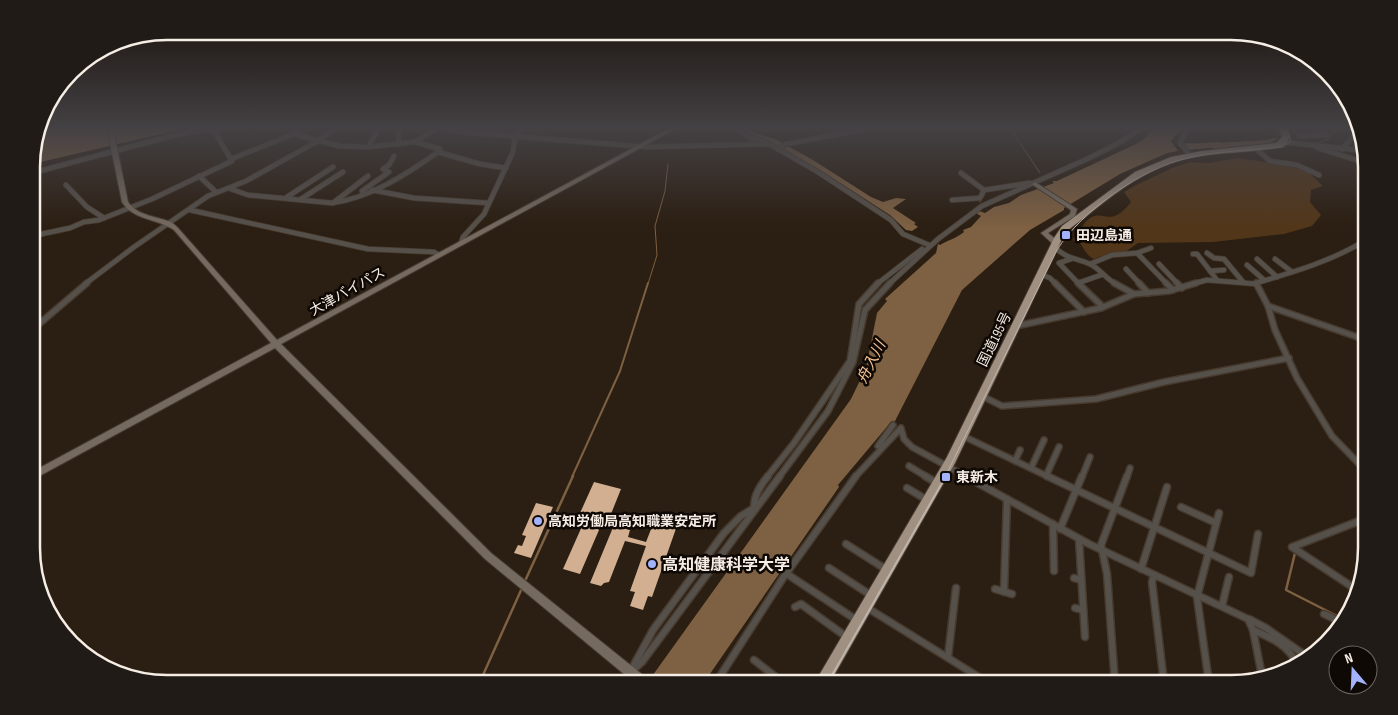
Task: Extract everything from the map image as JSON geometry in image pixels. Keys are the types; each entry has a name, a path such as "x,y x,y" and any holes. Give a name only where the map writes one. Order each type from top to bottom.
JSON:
{"highway":[{"name":"国道195号","path":"826,675 947,465 1040,274 1065,228 1138,174 1168,161"}],"street":[{"path":"40,172 79,161"},
{"path":"119,161 125,202 129,208 141,215 168,223 176,229 276,344 488,556 632,674"},
{"path":"40,234 104,218 231,161"},
{"path":"40,324 68,301 78,290 168,223 216,192 230,189 282,161"},
{"path":"356,196 389,172 382,169 391,161"},
{"path":"230,189 256,196 287,197 332,203 347,200 372,190 406,174 424,161"},
{"path":"471,161 506,168"},
{"path":"461,243 462,237 484,214 509,161"},
{"name":"大津バイパス","path":"40,472 612,161"},
{"path":"800,161 890,220 903,234 929,245"},
{"path":"632,674 828,411 853,362 865,310 879,294 929,245 984,204 1084,161"},
{"path":"1282,161 1297,165 1319,175"},
{"path":"287,197 333,167"},
{"path":"300,199 343,172"},
{"path":"961,173 984,190 1032,183 1073,207 1075,211 1073,214 1044,234 1062,255 1090,264 1101,275 1134,294"},
{"path":"199,176 216,192"},
{"path":"332,203 368,176"},
{"path":"66,184 87,207 104,218"},
{"path":"372,190 414,197 488,203"},
{"path":"952,200 980,198 984,190"},
{"path":"190,210 368,249 434,252 439,255"},
{"path":"1016,326 1103,307 1134,294 1173,290 1207,280 1256,283 1292,272 1358,245"},
{"path":"1090,264 1100,258 1115,254 1137,253 1150,248"},
{"path":"1137,253 1173,290"},
{"path":"1207,253 1214,258 1224,259 1243,283"},
{"path":"1193,254 1198,254 1217,280"},
{"path":"1059,264 1071,259"},
{"path":"1258,259 1277,276"},
{"path":"1275,259 1292,272"},
{"path":"1047,261 1059,264 1103,307"},
{"path":"1159,264 1182,288"},
{"path":"1247,266 1264,280"},
{"path":"1126,269 1148,293"},
{"path":"1210,271 1224,270"},
{"path":"1040,274 1050,278 1084,312"},
{"path":"1078,283 1101,275"},
{"path":"1256,283 1268,306 1275,330 1297,378 1332,436 1358,464"},
{"path":"1268,306 1358,337"},
{"path":"982,396 1002,406 1096,399 1174,380 1289,358"},
{"path":"720,675 794,562 893,425"},
{"path":"876,451 901,428 906,442 1060,529 1248,618 1303,654"},
{"path":"962,436 1251,573 1258,534"},
{"path":"1031,468 1044,440"},
{"path":"1046,476 1059,447"},
{"path":"1015,461 1020,450"},
{"path":"1060,529 1090,457"},
{"path":"909,466 936,483"},
{"path":"1115,675 1107,574 1101,545 1130,468"},
{"path":"1141,569 1167,487"},
{"path":"907,488 927,500"},
{"path":"1004,592 1007,499"},
{"path":"1181,507 1216,523"},
{"path":"632,674 653,630 724,533 742,516 754,508"},
{"path":"1208,675 1197,594 1219,513"},
{"path":"1352,587 1292,547 1358,521"},
{"path":"1052,524 1054,571"},
{"path":"1079,539 1085,637"},
{"path":"846,544 887,571"},
{"path":"829,568 872,596"},
{"path":"1154,574 1152,582 1163,675"},
{"path":"790,576 807,591 858,621"},
{"path":"1222,606 1229,577"},
{"path":"1074,578 1081,580"},
{"path":"948,657 956,588"},
{"path":"995,589 1012,594"},
{"path":"795,607 801,604 848,638"},
{"path":"866,607 976,675"},
{"path":"1075,608 1083,610"},
{"path":"1324,614 1336,620"},
{"path":"1248,618 1253,630 1261,671"},
{"path":"1253,630 1266,635 1294,658"},
{"path":"754,660 773,675"}],"shaded area":[{"path":"1262,161 1282,164 1307,171 1323,186 1311,190 1310,202 1321,215 1312,226 1284,234 1213,242 1138,243 1125,252 1095,259 1088,255 1080,243 1074,241 1073,239 1090,218 1095,216 1113,217 1124,210 1131,202 1124,192 1134,186 1172,168 1191,162"}],"water":[{"path":"805,161 815,161 871,197 883,202 896,198 906,199 893,208 916,223 914,224 918,227 912,231 906,230 890,215"},
{"name":"舟入川","path":"1099,161 1148,161 1120,174 1030,230 962,290 894,423 891,422 838,485 839,487 709,675 653,675 851,399 866,368 877,313 887,301 885,299 936,253 938,244 940,245 971,227 981,216 976,213 979,211 985,213 994,207 1009,203 1021,195 1054,183 1052,181 1057,181"}],"building":[{"path":"594,482 621,489 607,524 602,523 580,574 563,569 583,524 576,522"},
{"name":"高知労働局高知職業安定所","path":"536,503 553,507 531,558 514,553 518,545 522,546 526,536 522,535"},
{"name":"高知健康科学大学","path":"657,514 679,520 652,597 648,596 643,610 630,606 635,592 630,591 646,546 625,541 609,582 601,586 590,583 614,525 630,530 628,537 646,542"}],"waterway":[{"path":"1032,161 1040,173"},
{"path":"648,284 657,255 655,226 665,191 668,164"},
{"path":"980,202 985,194"},
{"path":"572,477 620,371 648,283"},
{"path":"525,581 573,476"},
{"path":"1295,553 1286,590 1338,617"},
{"path":"483,675 522,588"}],"tram line":[{"path":"945,477 1057,250 1068,235 1097,206 1133,181 1176,161"},
{"path":"832,675 946,476"}],"place":[{"name":"田辺島通","path":"1066,235"},
{"name":"東新木","path":"946,477"},
{"name":"高知労働局高知職業安定所","path":"538,521"},
{"name":"高知健康科学大学","path":"652,564"}]}
